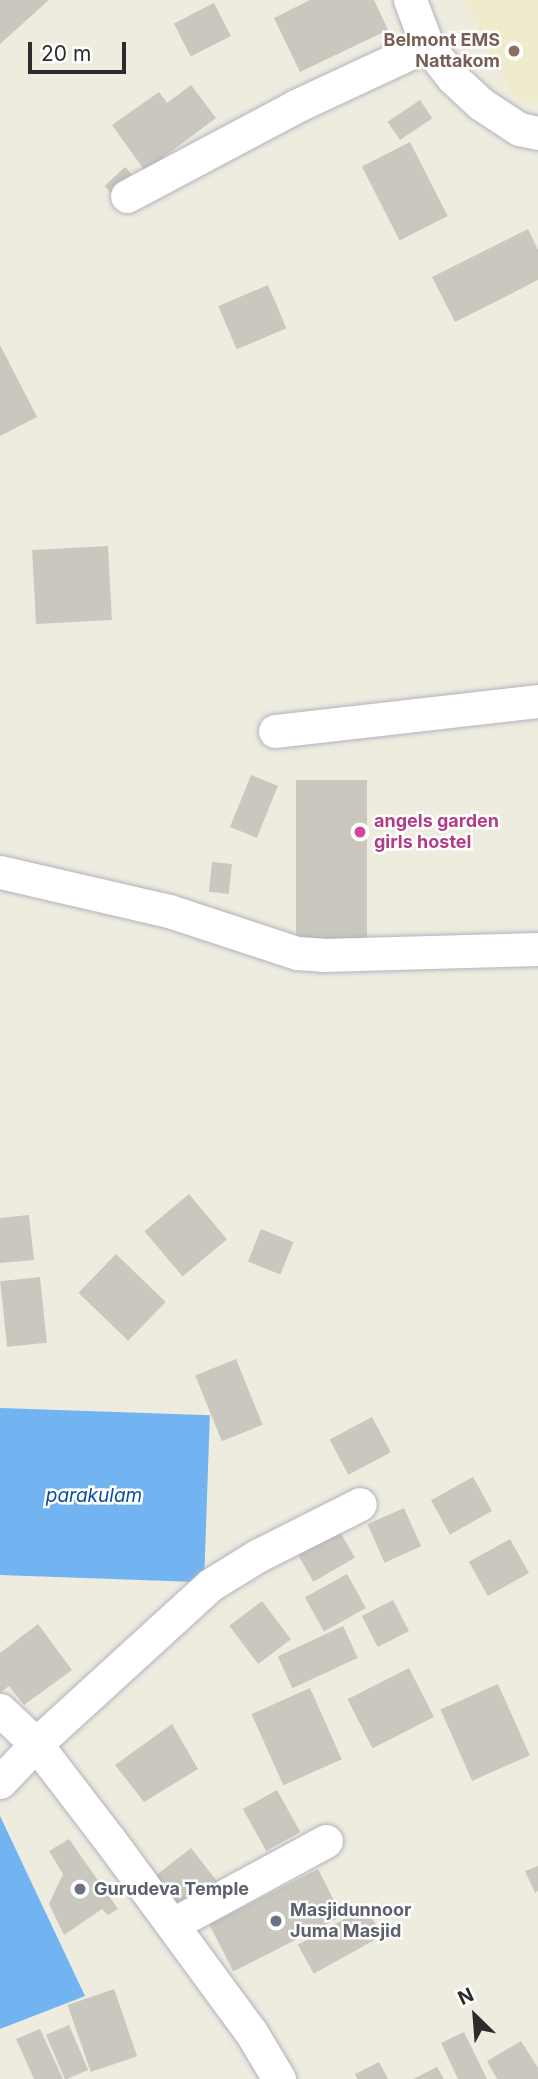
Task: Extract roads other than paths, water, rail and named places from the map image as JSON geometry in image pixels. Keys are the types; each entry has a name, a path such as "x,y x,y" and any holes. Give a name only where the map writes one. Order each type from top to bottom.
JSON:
{"street":[{"path":"410,0 427,45 453,78 481,104 519,129 538,133"},
{"path":"127,196 296,106 427,45"},
{"path":"275,731 538,701"},
{"path":"0,872 169,911 298,953 323,955 538,948"},
{"path":"0,1782 36,1744 209,1585 257,1556 360,1504"},
{"path":"0,1710 36,1744 173,1924 251,2032 279,2079"},
{"path":"173,1924 326,1841"}],"water":[{"name":"parakulam","path":"0,1408 210,1415 204,1582 0,1575"},
{"path":"0,1816 85,1996 0,2029"}],"place":[{"name":"Belmont EMS Nattakom","path":"514,51"},
{"name":"angels garden girls hostel","path":"360,832"},
{"name":"Gurudeva Temple","path":"80,1889"},
{"name":"Masjidunnoor Juma Masjid","path":"276,1921"}]}
